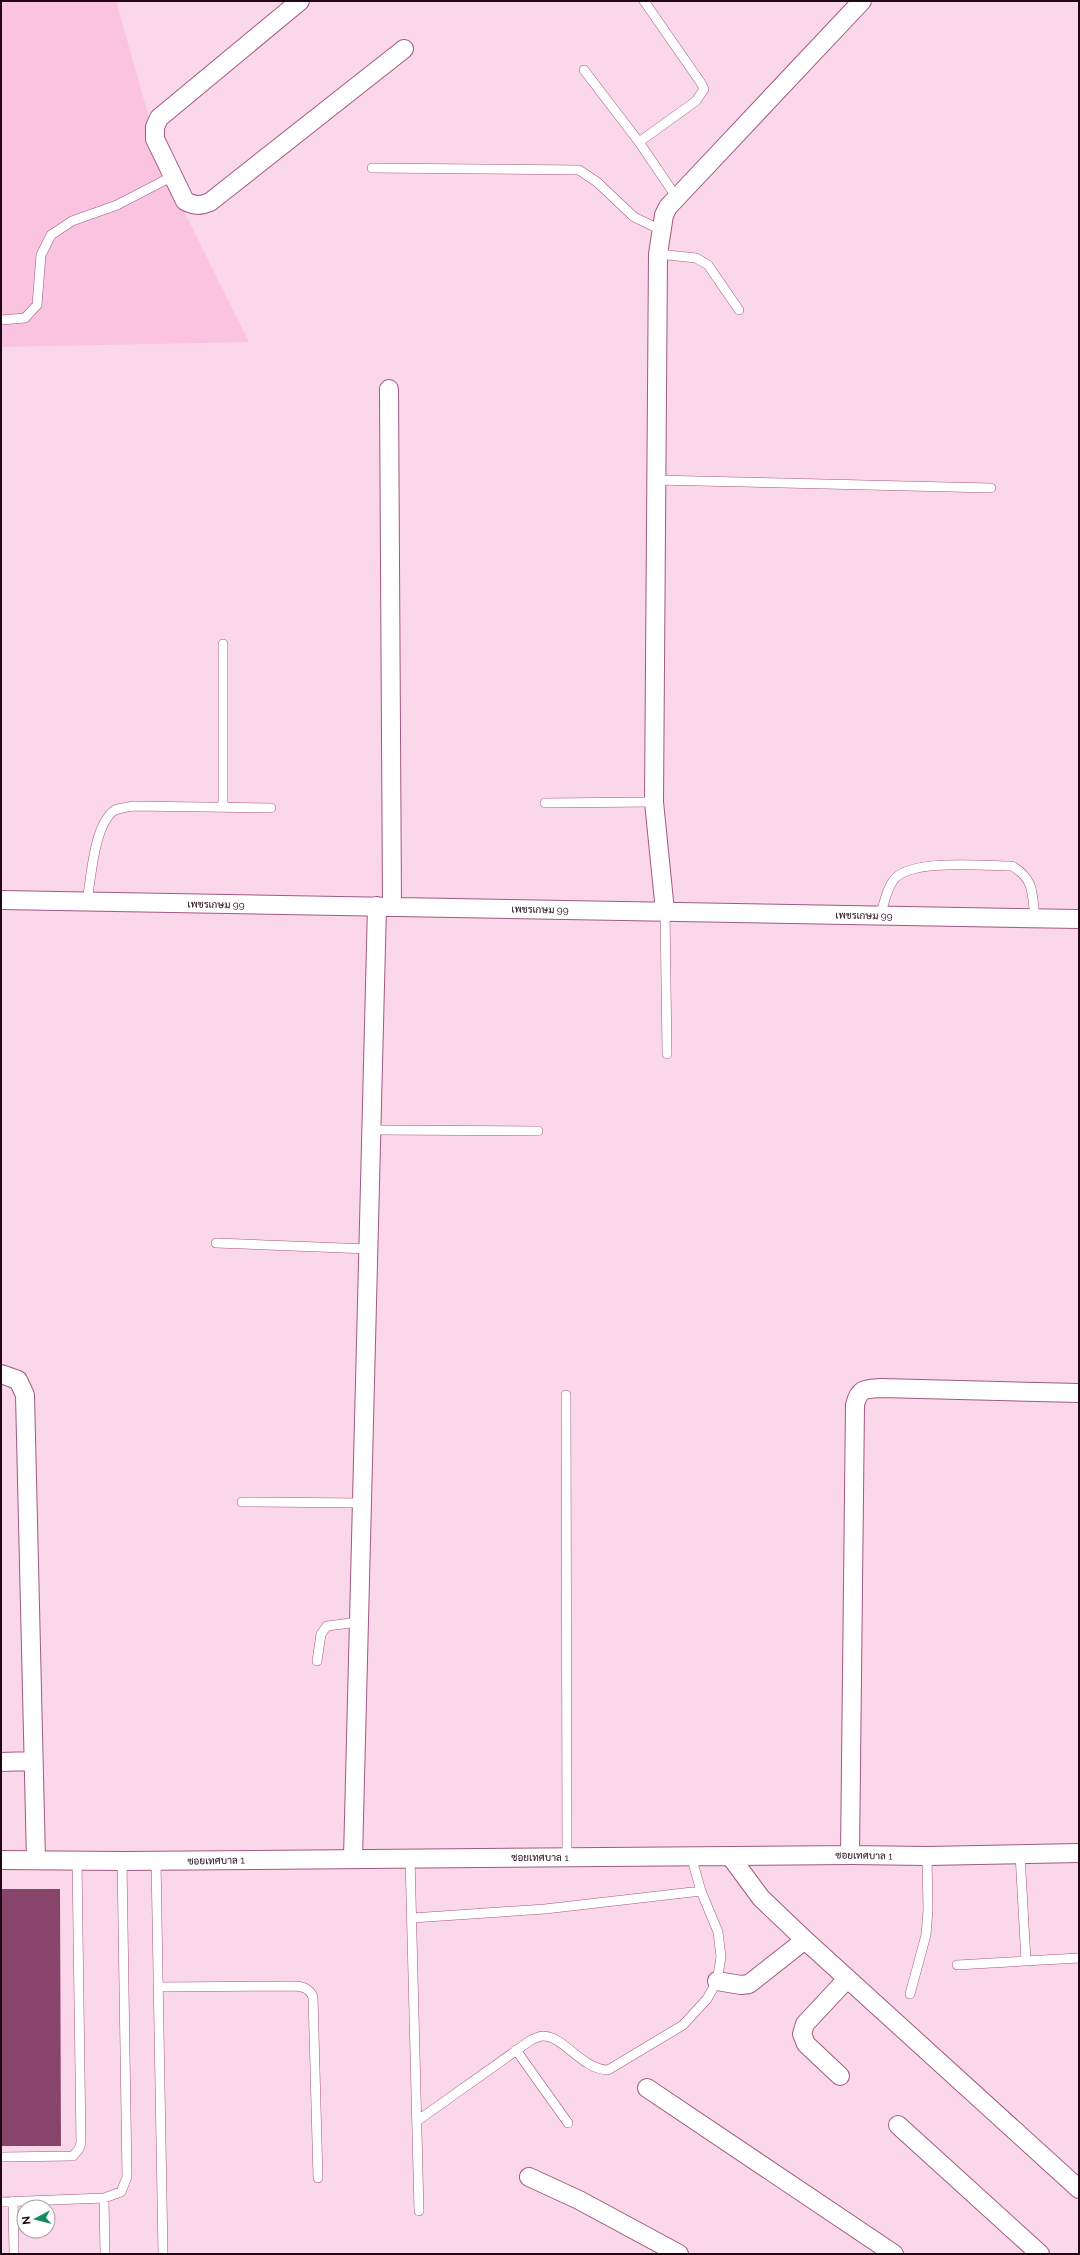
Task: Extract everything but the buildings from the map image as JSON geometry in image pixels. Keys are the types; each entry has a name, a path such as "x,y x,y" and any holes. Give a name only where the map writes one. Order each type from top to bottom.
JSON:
{"street":[{"path":"300,1 159,118 155,127 155,139 185,201 192,205 200,206 210,202 404,49"},
{"path":"665,911 654,802 655,480 658,254 664,215 677,198 862,1"},
{"path":"353,1858 368,1249 372,1130 384,906 389,390"},
{"name":"เพชรเกษม 99","path":"1,900 1079,919"},
{"path":"1,1374 18,1380 25,1396 36,1860"},
{"path":"850,1855 854,1405 858,1394 865,1389 881,1388 1079,1393"},
{"path":"1,1762 33,1761"},
{"name":"ซอยเทศบาล 1","path":"1,1860 156,1861 410,1857 927,1856 1079,1853"},
{"path":"730,1856 761,1898 805,1940 847,1980 1079,2189"},
{"path":"717,1981 741,1985 749,1984 805,1940"},
{"path":"840,2076 806,2044 802,2034 805,2024 847,1980"},
{"path":"647,2088 894,2254"},
{"path":"898,2125 1040,2254"},
{"path":"529,2177 578,2200 679,2254"}],"lane":[{"path":"639,142 696,101 704,89 644,1"},
{"path":"584,70 639,142 677,198"},
{"path":"372,168 579,170 597,182 634,217 661,230"},
{"path":"1,320 25,318 37,304 42,255 51,235 72,221 117,205 173,176"},
{"path":"658,254 696,258 708,265 739,310"},
{"path":"655,480 991,488"},
{"path":"223,644 223,807"},
{"path":"545,803 654,802"},
{"path":"87,902 98,838 104,823 115,810 134,806 272,808"},
{"path":"880,916 893,880 902,872 921,866 1012,866 1024,873 1030,883 1035,918"},
{"path":"665,911 667,1054"},
{"path":"372,1130 538,1131"},
{"path":"216,1243 368,1249"},
{"path":"566,1395 567,1857"},
{"path":"242,1502 362,1503"},
{"path":"317,1661 321,1634 327,1626 359,1622"},
{"path":"1020,1854 1026,1961"},
{"path":"417,2121 530,2040 542,2036 553,2039 588,2065 608,2070 683,2025 707,1999 717,1981 721,1957 718,1932 701,1891 691,1856"},
{"path":"910,1994 926,1935 928,1910 927,1856"},
{"path":"410,1857 419,2211"},
{"path":"1,2157 73,2156 79,2149 77,1860"},
{"path":"1,2202 104,2198 121,2192 127,2177 122,1861"},
{"path":"156,1861 163,2254"},
{"path":"412,1918 545,1909 701,1891"},
{"path":"957,1965 1079,1958"},
{"path":"158,1987 296,1986 303,1987 311,1992 313,1997 318,2178"},
{"path":"516,2050 568,2123"},
{"path":"104,2198 105,2254"},
{"path":"13,2201 14,2254"}],"shaded area":[{"path":"1,1 116,1 164,171 249,342 1,347"}]}
